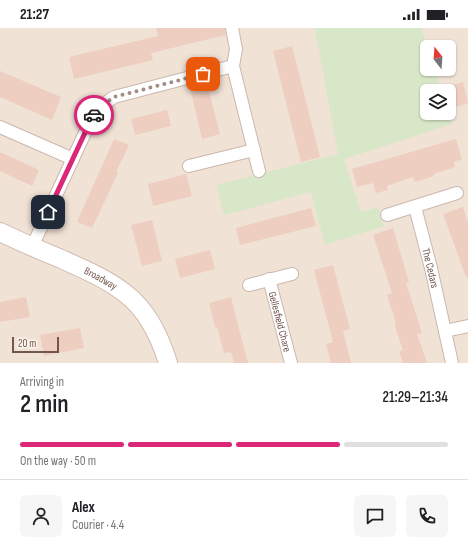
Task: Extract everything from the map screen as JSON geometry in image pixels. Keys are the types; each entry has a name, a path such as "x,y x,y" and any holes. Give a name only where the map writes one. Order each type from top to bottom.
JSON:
{"street":[{"path":"232,28 236,49 233,66 259,171"},
{"path":"32,247 90,122 100,107 114,97 233,66"},
{"path":"0,127 73,159"},
{"path":"189,166 254,150"},
{"path":"387,215 458,193"},
{"name":"The Cedars","path":"415,206 431,268 452,363"},
{"name":"Broadway","path":"0,232 86,270 126,294 138,305 150,321 158,335 168,363"},
{"name":"Gellesfield Chare","path":"249,285 292,274"},
{"name":"Gellesfield Chare","path":"269,280 291,363"},
{"path":"444,331 468,326"}],"shaded area":[{"path":"0,28 468,28 468,363 0,363"}],"green space":[{"path":"315,28 421,28 425,40 420,40 420,76 437,76 439,84 420,84 420,120 451,120 452,124 344,159 361,212 378,207 384,226 325,245 311,192 224,215 216,185 338,154"}],"building":[{"path":"156,28 225,28 226,35 151,53 153,60 74,79 69,57 158,36"},
{"path":"292,46 320,157 301,162 273,51"},
{"path":"0,71 61,97 52,120 0,97"},
{"path":"463,82 468,103 456,107 456,84"},
{"path":"208,88 220,134 202,139 191,92"},
{"path":"167,110 171,126 135,135 131,119"},
{"path":"114,139 129,145 116,172 118,173 92,228 77,222"},
{"path":"456,139 462,159 454,162 455,167 415,182 413,177 387,186 388,190 376,193 373,183 357,187 352,169"},
{"path":"0,152 39,170 32,186 0,171"},
{"path":"186,174 192,196 153,206 148,184"},
{"path":"463,207 468,223 468,277 466,277 443,214"},
{"path":"311,208 316,226 240,245 236,228"},
{"path":"152,220 162,261 142,266 131,225"},
{"path":"393,228 409,282 406,283 422,333 417,334 427,363 403,363 399,351 403,350 394,324 396,323 387,295 392,293 373,235"},
{"path":"210,250 215,269 180,278 175,259"},
{"path":"333,265 350,329 343,331 351,363 331,363 326,344 333,342 314,270"},
{"path":"26,297 30,317 0,322 0,302"},
{"path":"231,297 248,363 234,363 231,352 224,353 217,327 215,327 209,303"},
{"path":"80,328 84,348 44,356 40,335"}],"way so far":[{"path":"94,115 100,107 114,97 203,74"}],"route":[{"path":"48,212 94,115"}]}
